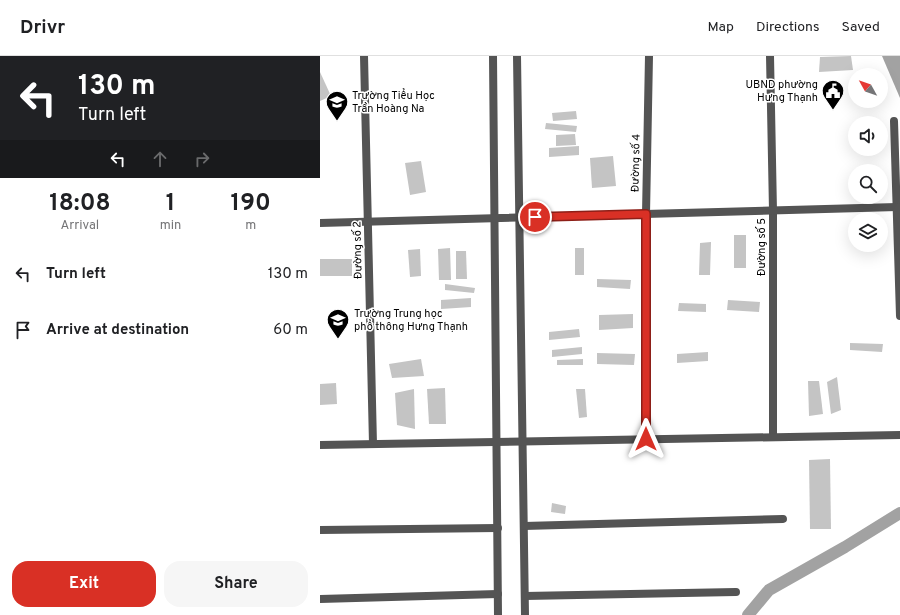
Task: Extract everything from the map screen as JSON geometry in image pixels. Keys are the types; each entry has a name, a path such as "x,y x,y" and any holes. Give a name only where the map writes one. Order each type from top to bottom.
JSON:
{"street":[{"name":"Đường số 2","path":"364,56 374,444"},
{"path":"493,56 498,615"},
{"path":"516,56 525,615"},
{"name":"Đường số 4","path":"646,439 646,214 649,56"},
{"name":"Đường số 5","path":"770,56 773,211 773,437"},
{"path":"894,121 900,316"},
{"path":"320,223 897,207"},
{"path":"320,445 900,435"},
{"path":"524,526 784,519"},
{"path":"320,530 498,528"},
{"path":"525,596 736,592"},
{"path":"320,599 498,594"}],"shaded area":[{"path":"882,56 900,56 900,98 888,68"}],"building":[{"path":"851,56 853,68 848,68 848,70 819,72 820,57"},
{"path":"320,72 331,96 320,101"},
{"path":"576,111 577,119 553,121 552,113"},
{"path":"546,123 577,126 576,132 545,129"},
{"path":"575,134 576,145 556,146 556,135"},
{"path":"579,146 579,155 549,157 549,148"},
{"path":"613,156 616,186 592,188 590,158"},
{"path":"421,161 426,192 410,195 405,163"},
{"path":"734,235 746,235 746,268 734,268"},
{"path":"711,242 710,275 699,275 700,243"},
{"path":"450,248 451,280 439,280 438,249"},
{"path":"575,248 584,248 584,275 575,275"},
{"path":"420,249 421,276 410,277 408,250"},
{"path":"456,251 466,251 467,279 456,279"},
{"path":"320,259 352,259 352,276 320,276"},
{"path":"597,279 631,280 630,289 597,287"},
{"path":"445,284 475,288 474,293 445,290"},
{"path":"471,298 471,307 441,309 441,300"},
{"path":"728,300 760,302 759,312 727,310"},
{"path":"679,303 706,304 706,312 678,311"},
{"path":"633,314 633,328 599,330 599,315"},
{"path":"579,329 580,337 549,340 549,332"},
{"path":"850,343 883,344 882,352 850,350"},
{"path":"582,347 582,354 552,357 552,350"},
{"path":"708,352 708,361 677,363 677,354"},
{"path":"597,353 635,354 634,365 597,364"},
{"path":"421,359 424,376 392,378 389,364"},
{"path":"583,359 583,365 557,365 557,360"},
{"path":"837,377 841,410 831,414 827,382"},
{"path":"808,381 819,381 823,414 809,416"},
{"path":"336,383 337,404 320,405 320,384"},
{"path":"445,388 446,424 429,424 427,389"},
{"path":"414,389 415,429 397,425 395,393"},
{"path":"576,389 585,389 587,417 579,418"},
{"path":"830,459 831,529 810,529 809,460"},
{"path":"552,503 566,506 565,514 551,512"}],"waterway":[{"path":"748,615 769,590 845,547 900,513"}],"place":[{"name":"UBND phường Hưng Thạnh","path":"833,110"},
{"name":"Trường Tiểu Học Trần Hoàng Na","path":"337,122"},
{"name":"Trường Trung học phổ thông Hưng Thạnh","path":"338,340"}],"route":[{"path":"535,217 646,214 646,439"}]}
